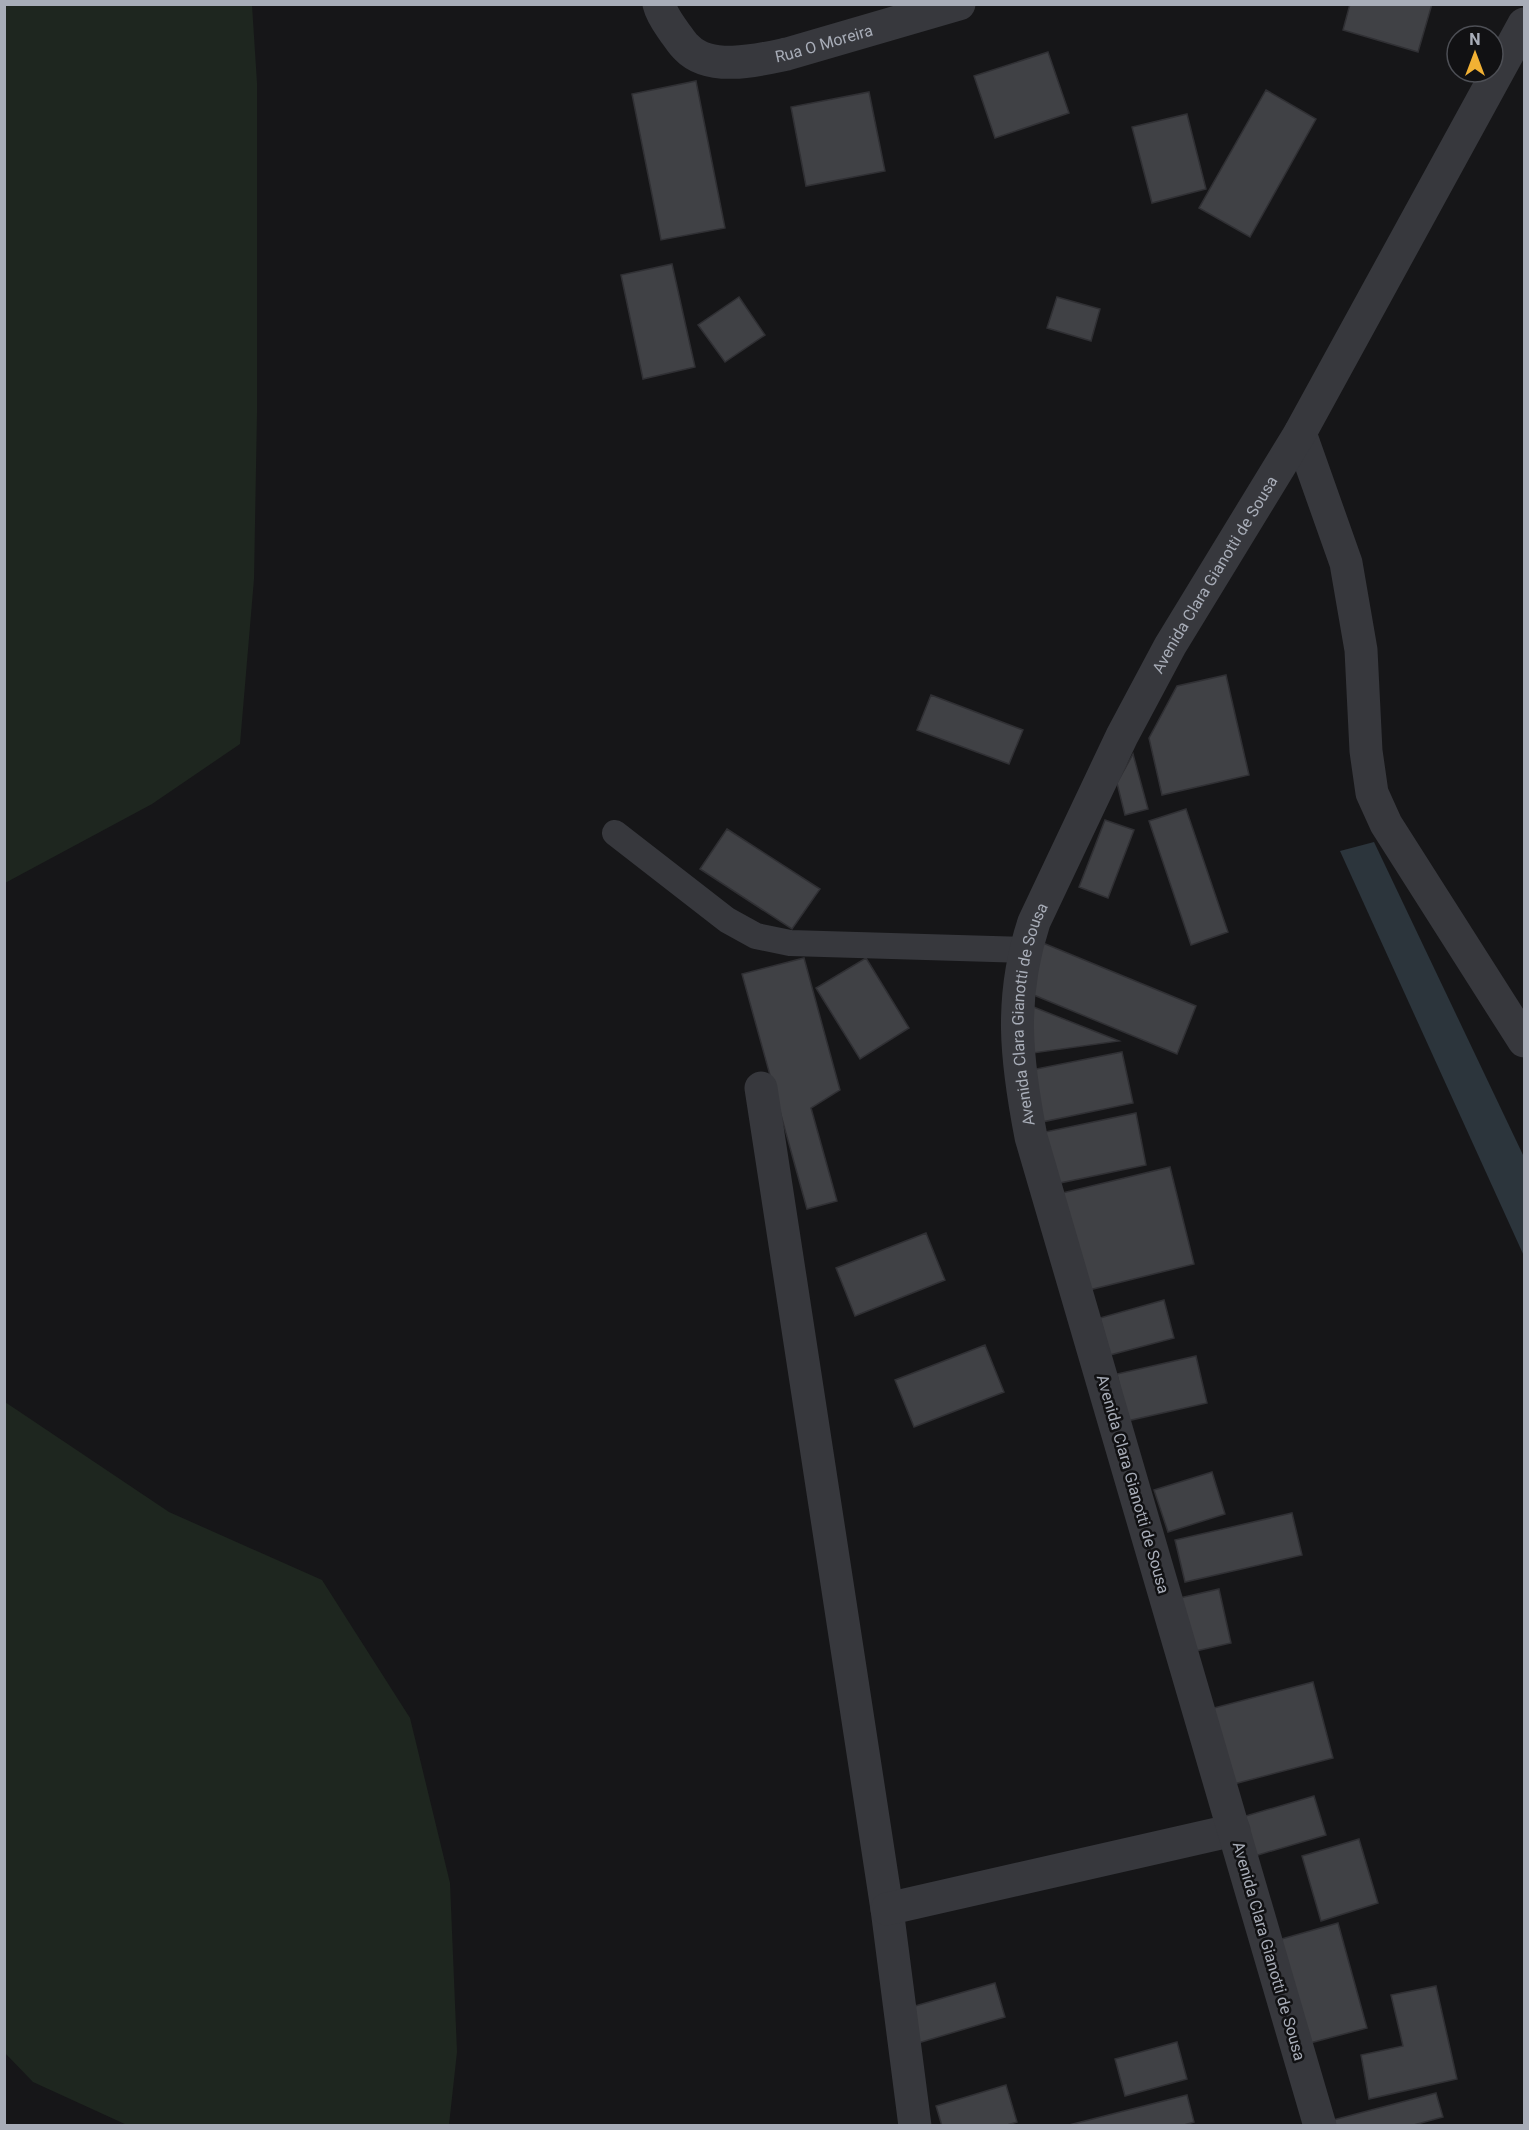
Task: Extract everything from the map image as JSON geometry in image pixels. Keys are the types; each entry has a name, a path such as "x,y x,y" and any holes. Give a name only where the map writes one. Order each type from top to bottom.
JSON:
{"street":[{"name":"Rua O Moreira","path":"659,4 662,15 687,50 705,60 731,63 787,54 959,4"},
{"name":"Avenida Clara Gianotti de Sousa","path":"1320,2126 1031,1137 1023,1097 1016,1016 1020,975 1034,922 1127,726 1170,646 1300,433 1524,24"},
{"path":"1300,433 1346,563 1361,650 1366,750 1372,793 1386,824 1524,1041"},
{"path":"761,1088 886,1909 915,2126"},
{"path":"886,1909 1234,1830"}],"lane":[{"path":"615,833 727,920 756,936 790,943 1025,950"}],"shaded area":[{"path":"5,4 252,5 257,83 257,413 254,579 240,744 152,804 5,883"},
{"path":"1374,842 1524,1157 1524,1256 1340,851"},
{"path":"5,1402 169,1512 322,1580 410,1718 450,1883 457,2052 449,2125 127,2125 33,2082 5,2053"}],"building":[{"path":"1350,4 1432,4 1418,52 1343,30"},
{"path":"1048,52 1069,113 995,138 974,76"},
{"path":"696,81 725,228 661,240 632,94"},
{"path":"1266,90 1316,119 1250,237 1199,208"},
{"path":"869,92 885,171 806,186 791,107"},
{"path":"1187,114 1206,189 1152,203 1132,127"},
{"path":"672,264 695,367 643,379 621,275"},
{"path":"739,297 765,335 725,362 698,325"},
{"path":"1057,297 1100,309 1091,341 1047,328"},
{"path":"1226,675 1249,775 1162,795 1149,738 1177,686"},
{"path":"931,695 1023,730 1009,764 917,730"},
{"path":"1133,754 1148,809 1125,815 1117,783"},
{"path":"1186,809 1228,932 1191,945 1149,821"},
{"path":"1105,820 1134,830 1108,898 1079,887"},
{"path":"727,829 820,889 792,929 700,869"},
{"path":"1043,943 1196,1006 1177,1054 1024,991"},
{"path":"804,958 840,1090 811,1108 837,1201 807,1209 742,974"},
{"path":"866,958 909,1028 860,1059 816,988"},
{"path":"1026,1004 1119,1041 1033,1053"},
{"path":"1122,1052 1133,1103 1042,1122 1031,1070"},
{"path":"1136,1113 1146,1165 1055,1184 1045,1132"},
{"path":"1170,1167 1194,1264 1085,1291 1058,1194"},
{"path":"926,1233 945,1280 855,1316 836,1268"},
{"path":"1164,1300 1174,1338 1110,1355 1100,1318"},
{"path":"985,1345 1004,1392 914,1427 895,1380"},
{"path":"1196,1356 1207,1403 1127,1421 1117,1374"},
{"path":"1212,1472 1225,1514 1168,1532 1154,1490"},
{"path":"1292,1513 1302,1555 1185,1582 1175,1540"},
{"path":"1219,1589 1231,1643 1187,1653 1175,1599"},
{"path":"1313,1682 1333,1758 1230,1785 1210,1709"},
{"path":"1314,1796 1326,1835 1251,1857 1239,1818"},
{"path":"1359,1839 1378,1903 1321,1921 1302,1856"},
{"path":"1338,1923 1367,2028 1306,2044 1278,1940"},
{"path":"995,1983 1005,2017 918,2043 908,2008"},
{"path":"1436,1986 1457,2079 1369,2099 1361,2055 1403,2046 1391,1995"},
{"path":"1177,2042 1187,2079 1125,2096 1115,2059"},
{"path":"1006,2085 1017,2122 1004,2126 942,2126 936,2106"},
{"path":"1436,2093 1443,2117 1410,2126 1330,2126 1329,2121"},
{"path":"1187,2095 1194,2122 1181,2126 1065,2126"}]}
